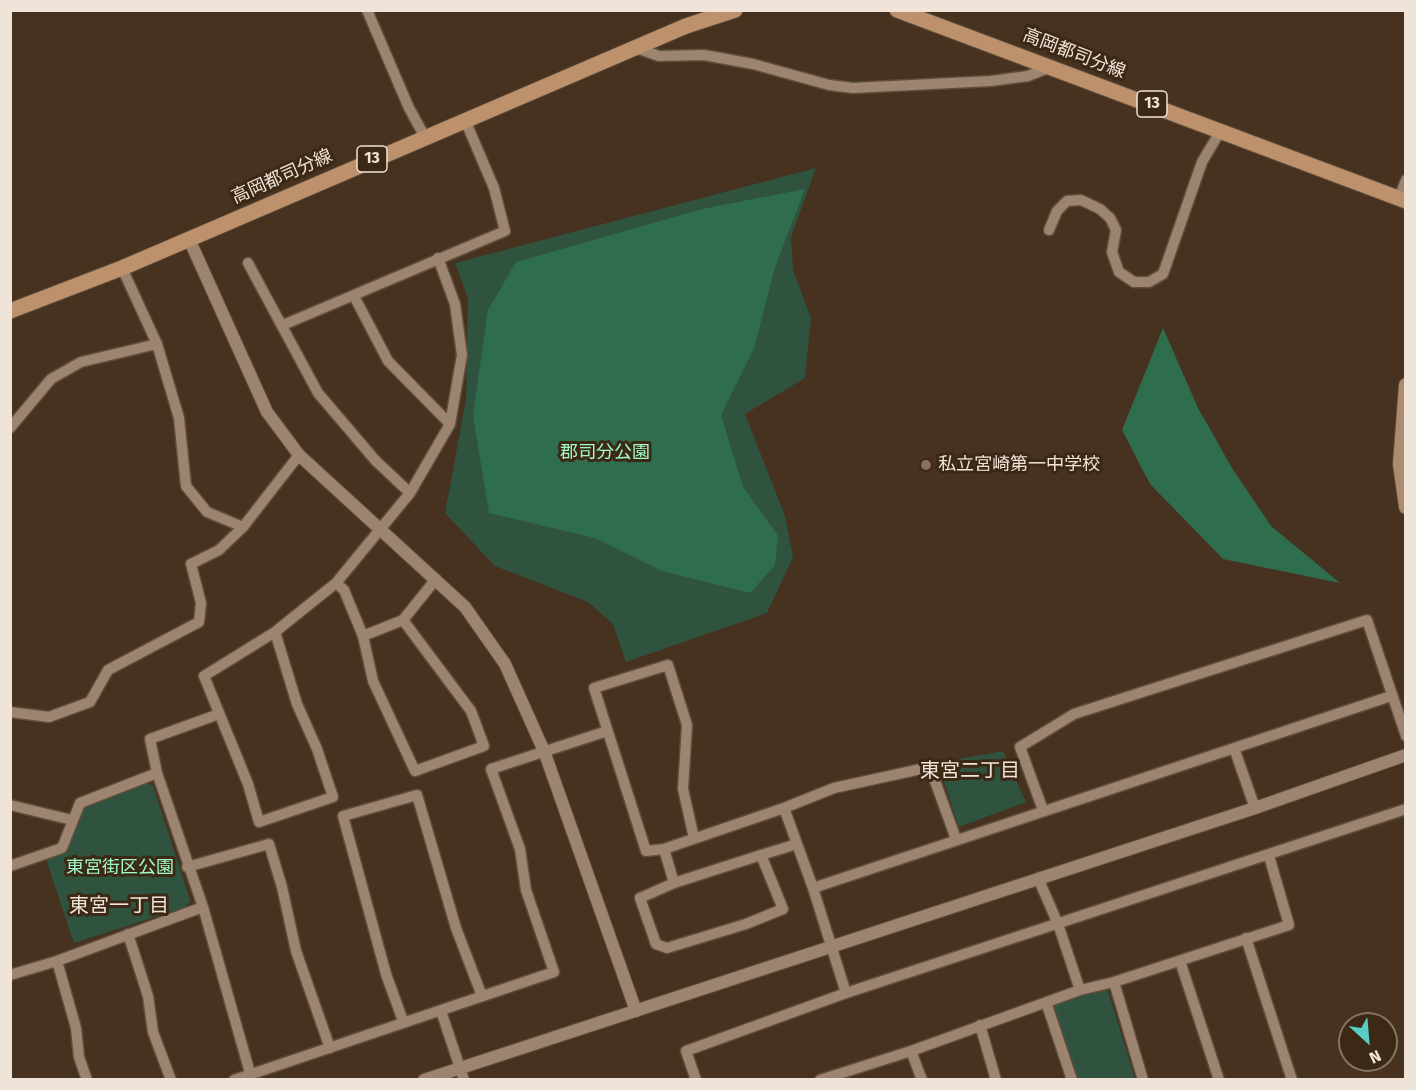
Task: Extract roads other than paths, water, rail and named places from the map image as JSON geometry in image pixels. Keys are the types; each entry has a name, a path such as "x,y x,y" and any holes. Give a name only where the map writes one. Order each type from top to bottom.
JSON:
{"main road":[{"name":"高岡都司分線","path":"10,311 122,268 686,26 735,10"},
{"name":"高岡都司分線","path":"897,10 1402,200"},
{"path":"1406,386 1400,464 1406,507"}],"street":[{"path":"367,10 409,108 425,137"},
{"path":"636,47 659,56 704,55 753,64 829,85 853,88 991,81 1028,76 1050,67"},
{"path":"283,326 505,231 494,188 465,120"},
{"path":"1049,230 1057,211 1067,201 1081,200 1100,209 1114,224 1116,236 1112,252 1119,272 1134,282 1149,282 1163,274 1202,162 1221,130"},
{"path":"1402,200 1406,180"},
{"path":"189,239 267,412 299,455 465,608 505,664 543,751 636,1011"},
{"path":"275,632 297,704 317,749 333,797 260,822 204,676 275,632 336,583 410,493 450,424 462,355 455,304 438,258"},
{"path":"248,263 318,393 375,460 410,493"},
{"path":"122,268 157,344 179,418 186,486 207,512 243,527"},
{"path":"354,296 387,362 450,424"},
{"path":"10,428 51,379 81,362 157,344"},
{"path":"10,712 49,717 90,702 108,670 199,622 201,603 191,564 219,550 243,527 299,455"},
{"path":"363,636 403,620 436,579"},
{"path":"336,583 344,590 363,636 373,681 415,771 484,746 471,711 403,620"},
{"path":"1043,810 1020,747 1074,714 1367,620 1406,736"},
{"path":"694,838 683,789 687,725 668,665 594,688 646,851 664,849 784,808 834,788 930,767 956,839"},
{"path":"813,888 1391,696"},
{"path":"219,714 150,739 157,773 202,907 250,1073"},
{"path":"234,1080 403,1021 441,1011 554,972 526,890 520,849 491,769 607,731"},
{"path":"1234,748 1255,808"},
{"path":"424,1080 1255,808 1406,755"},
{"path":"10,866 62,848 80,803 157,773"},
{"path":"403,1021 386,974 343,816 417,795 456,928 482,996"},
{"path":"10,805 72,820"},
{"path":"784,808 813,888 846,993"},
{"path":"696,1080 686,1051 846,993 1269,856 1406,809"},
{"path":"187,867 268,844 282,886 296,951 330,1048"},
{"path":"761,855 783,909 746,924 667,948 656,944 640,898 674,883 761,855 797,844"},
{"path":"664,849 674,883"},
{"path":"820,1080 844,1075 1080,990 1114,982 1289,925 1269,856"},
{"path":"1038,878 1058,924 1080,990"},
{"path":"10,975 57,961 202,907"},
{"path":"128,934 148,996 153,1032 171,1080"},
{"path":"1246,938 1292,1080"},
{"path":"57,961 76,1028 79,1057 87,1080"},
{"path":"1180,961 1219,1080"},
{"path":"1114,982 1143,1080"},
{"path":"1046,1002 1072,1080"},
{"path":"441,1011 464,1080"},
{"path":"980,1025 996,1080"},
{"path":"911,1051 922,1080"}],"place":[{"name":"私立宮崎第一中学校","path":"926,465"}],"district":[{"name":"東宮二丁目","path":"970,771"},
{"name":"東宮一丁目","path":"119,906"}],"park label":[{"name":"郡司分公園","path":"605,453"},
{"name":"東宮街区公園","path":"120,868"}]}
